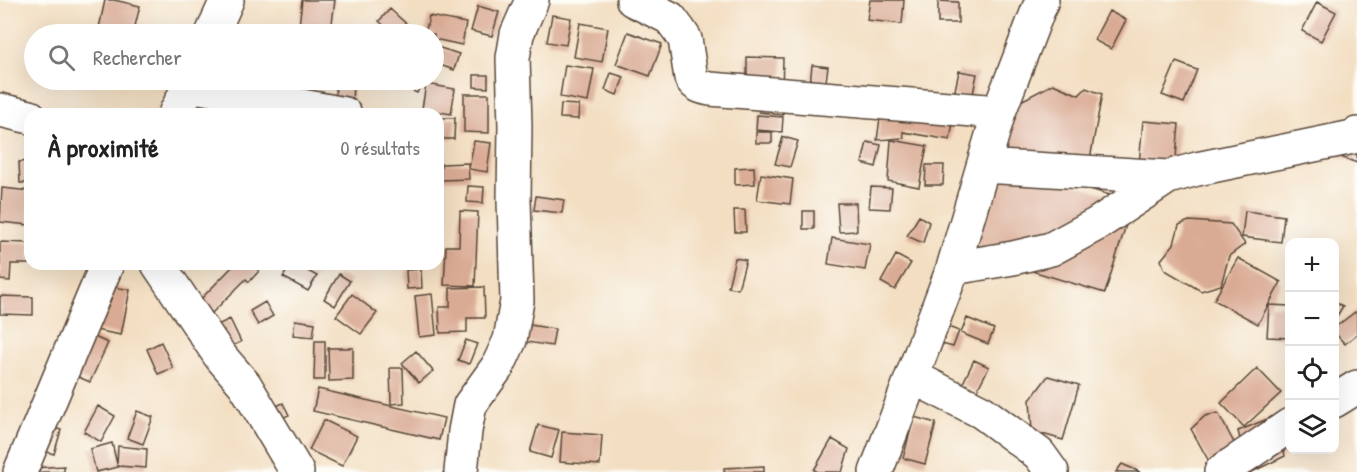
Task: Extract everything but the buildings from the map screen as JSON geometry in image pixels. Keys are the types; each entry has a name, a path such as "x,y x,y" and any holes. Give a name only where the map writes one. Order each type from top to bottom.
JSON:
{"street":[{"path":"216,24 227,0"},
{"path":"461,472 470,405 498,366 510,340 517,301 513,58 517,34 532,0"},
{"path":"633,0 670,18 685,39 691,78 699,87 999,112"},
{"path":"876,472 953,268 999,112 1042,0"},
{"path":"178,108 187,90"},
{"path":"230,90 316,108"},
{"path":"0,110 24,116"},
{"path":"953,268 1050,249 1097,224 1168,177 1353,137 1357,134"},
{"path":"983,166 1168,177"},
{"path":"20,472 104,270"},
{"path":"162,270 220,356 244,385 297,472"},
{"path":"913,378 982,412 1039,454 1052,472"},
{"path":"1337,400 1357,387"},
{"path":"1221,472 1285,428"}]}
